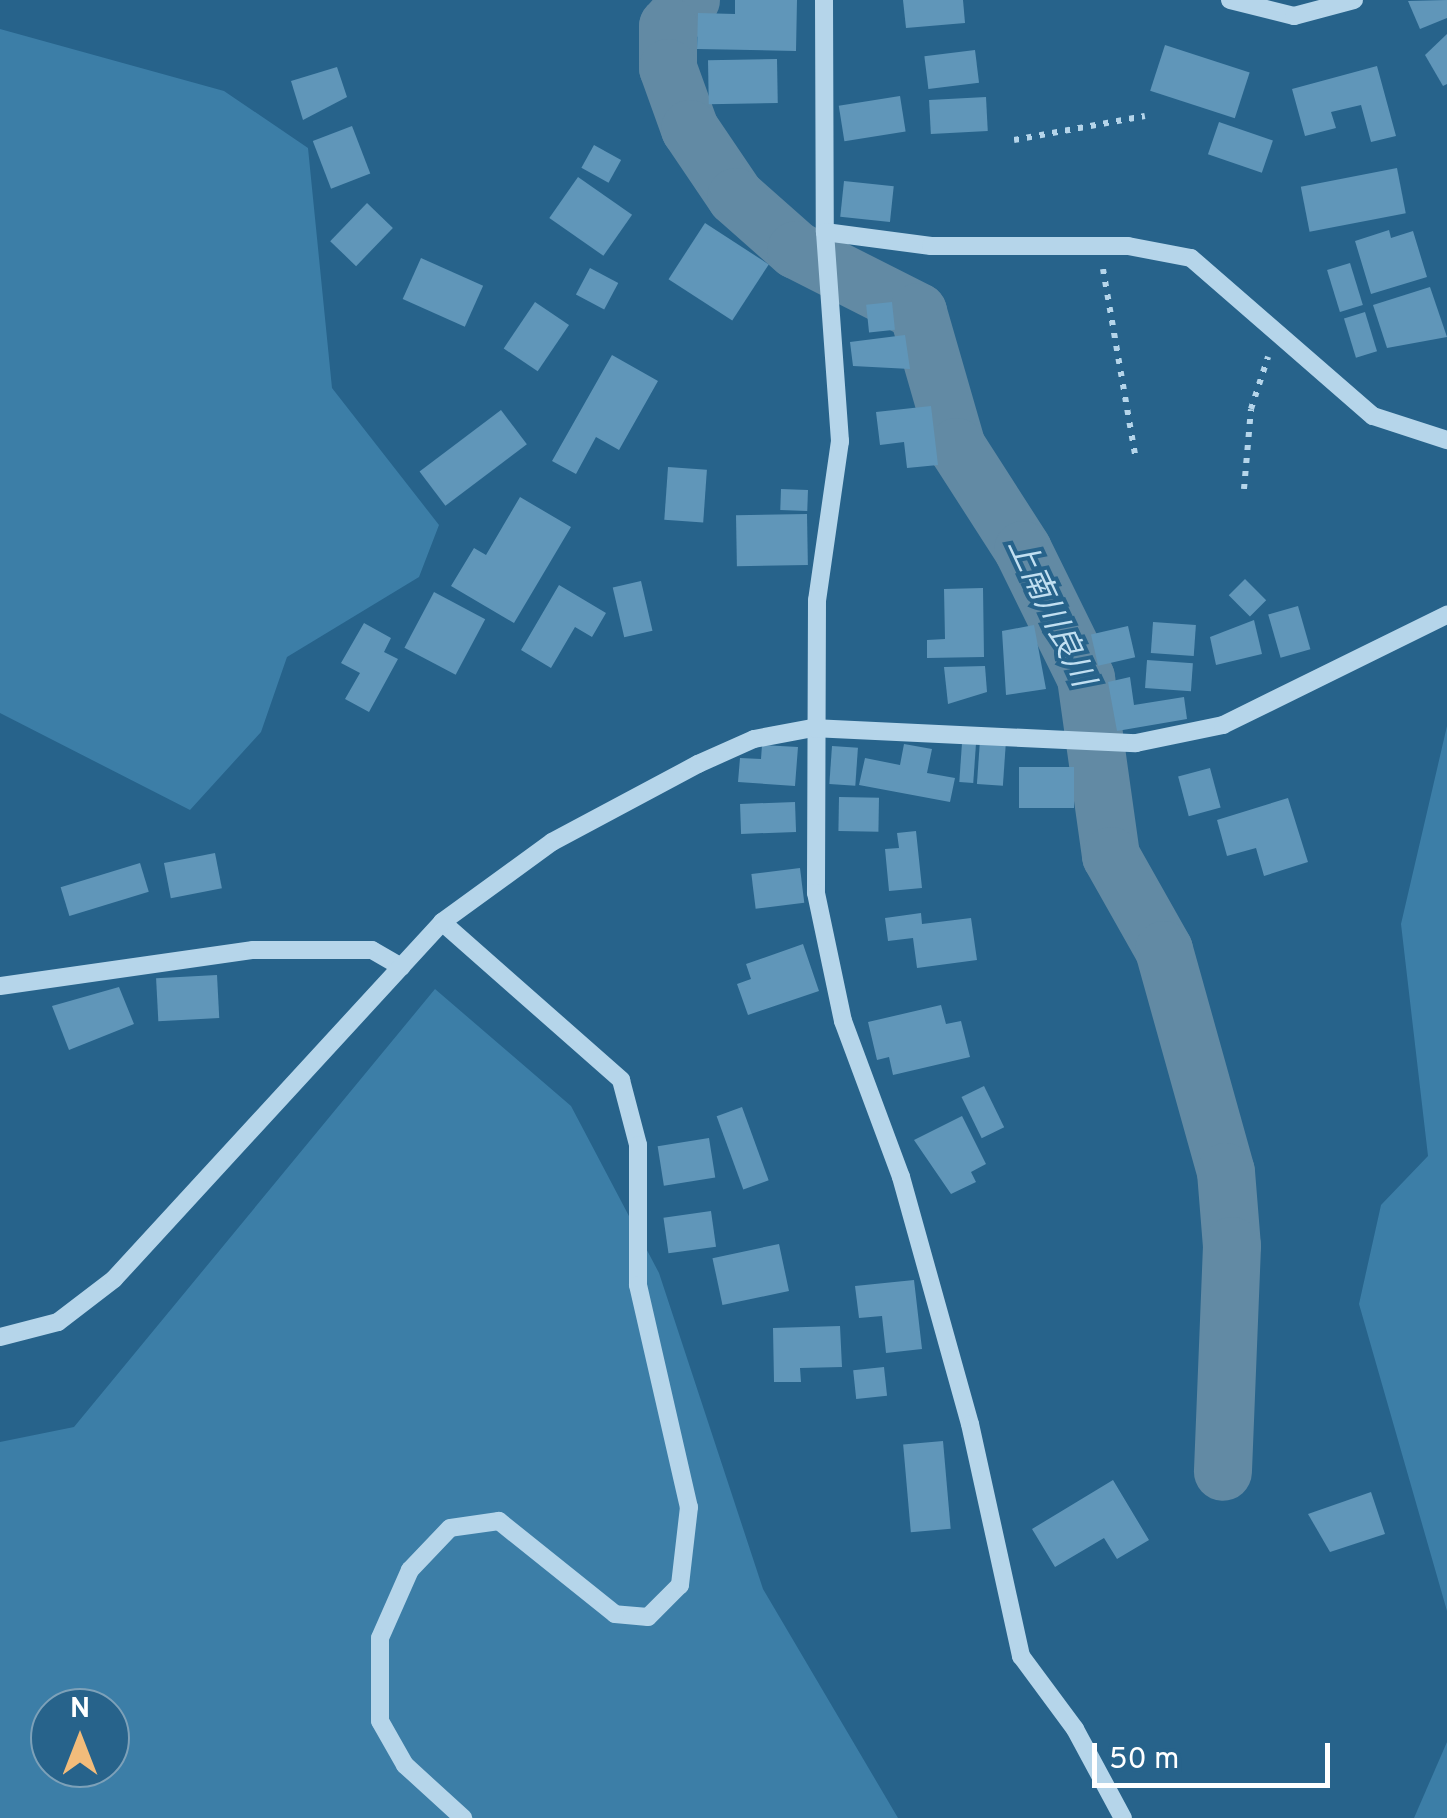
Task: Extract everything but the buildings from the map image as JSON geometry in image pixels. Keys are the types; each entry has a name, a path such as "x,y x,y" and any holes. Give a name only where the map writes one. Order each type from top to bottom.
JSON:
{"street":[{"path":"824,0 825,232 840,441 817,600 812,728 816,894 842,1021 901,1177 944,1329 1021,1656 1075,1729 1123,1818"},
{"path":"1230,0 1294,16 1354,0"},
{"path":"825,232 931,246 1128,246 1192,258 1373,416 1447,440"},
{"path":"0,1337 58,1322 114,1279 442,922 552,842 698,764 754,739 812,728 1136,743 1223,725 1447,615"},
{"path":"442,922 620,1080 638,1146 638,1285 689,1507 680,1584 648,1617 615,1614 499,1521 450,1528 410,1570 380,1638 380,1721 405,1766 464,1818"},
{"path":"0,986 253,950 372,950 402,966"}],"path":[{"path":"1014,140 1145,116"},
{"path":"1102,263 1136,460"},
{"path":"1244,488 1251,408 1268,356"}],"shaded area":[{"path":"0,29 224,91 308,148 332,388 439,525 419,577 287,657 261,732 190,810 0,713"},
{"path":"1447,726 1447,1611 1359,1304 1381,1205 1428,1156 1401,924"},
{"path":"435,989 571,1106 659,1273 763,1589 898,1818 0,1818 0,1442 74,1427"},
{"path":"1447,1742 1447,1818 1414,1818"}],"waterway":[{"name":"上南川良川","path":"691,0 668,26 668,68 690,129 736,197 796,250 918,312 957,447 1023,550 1086,678 1111,856 1164,950 1226,1172 1232,1246 1223,1472"}]}
